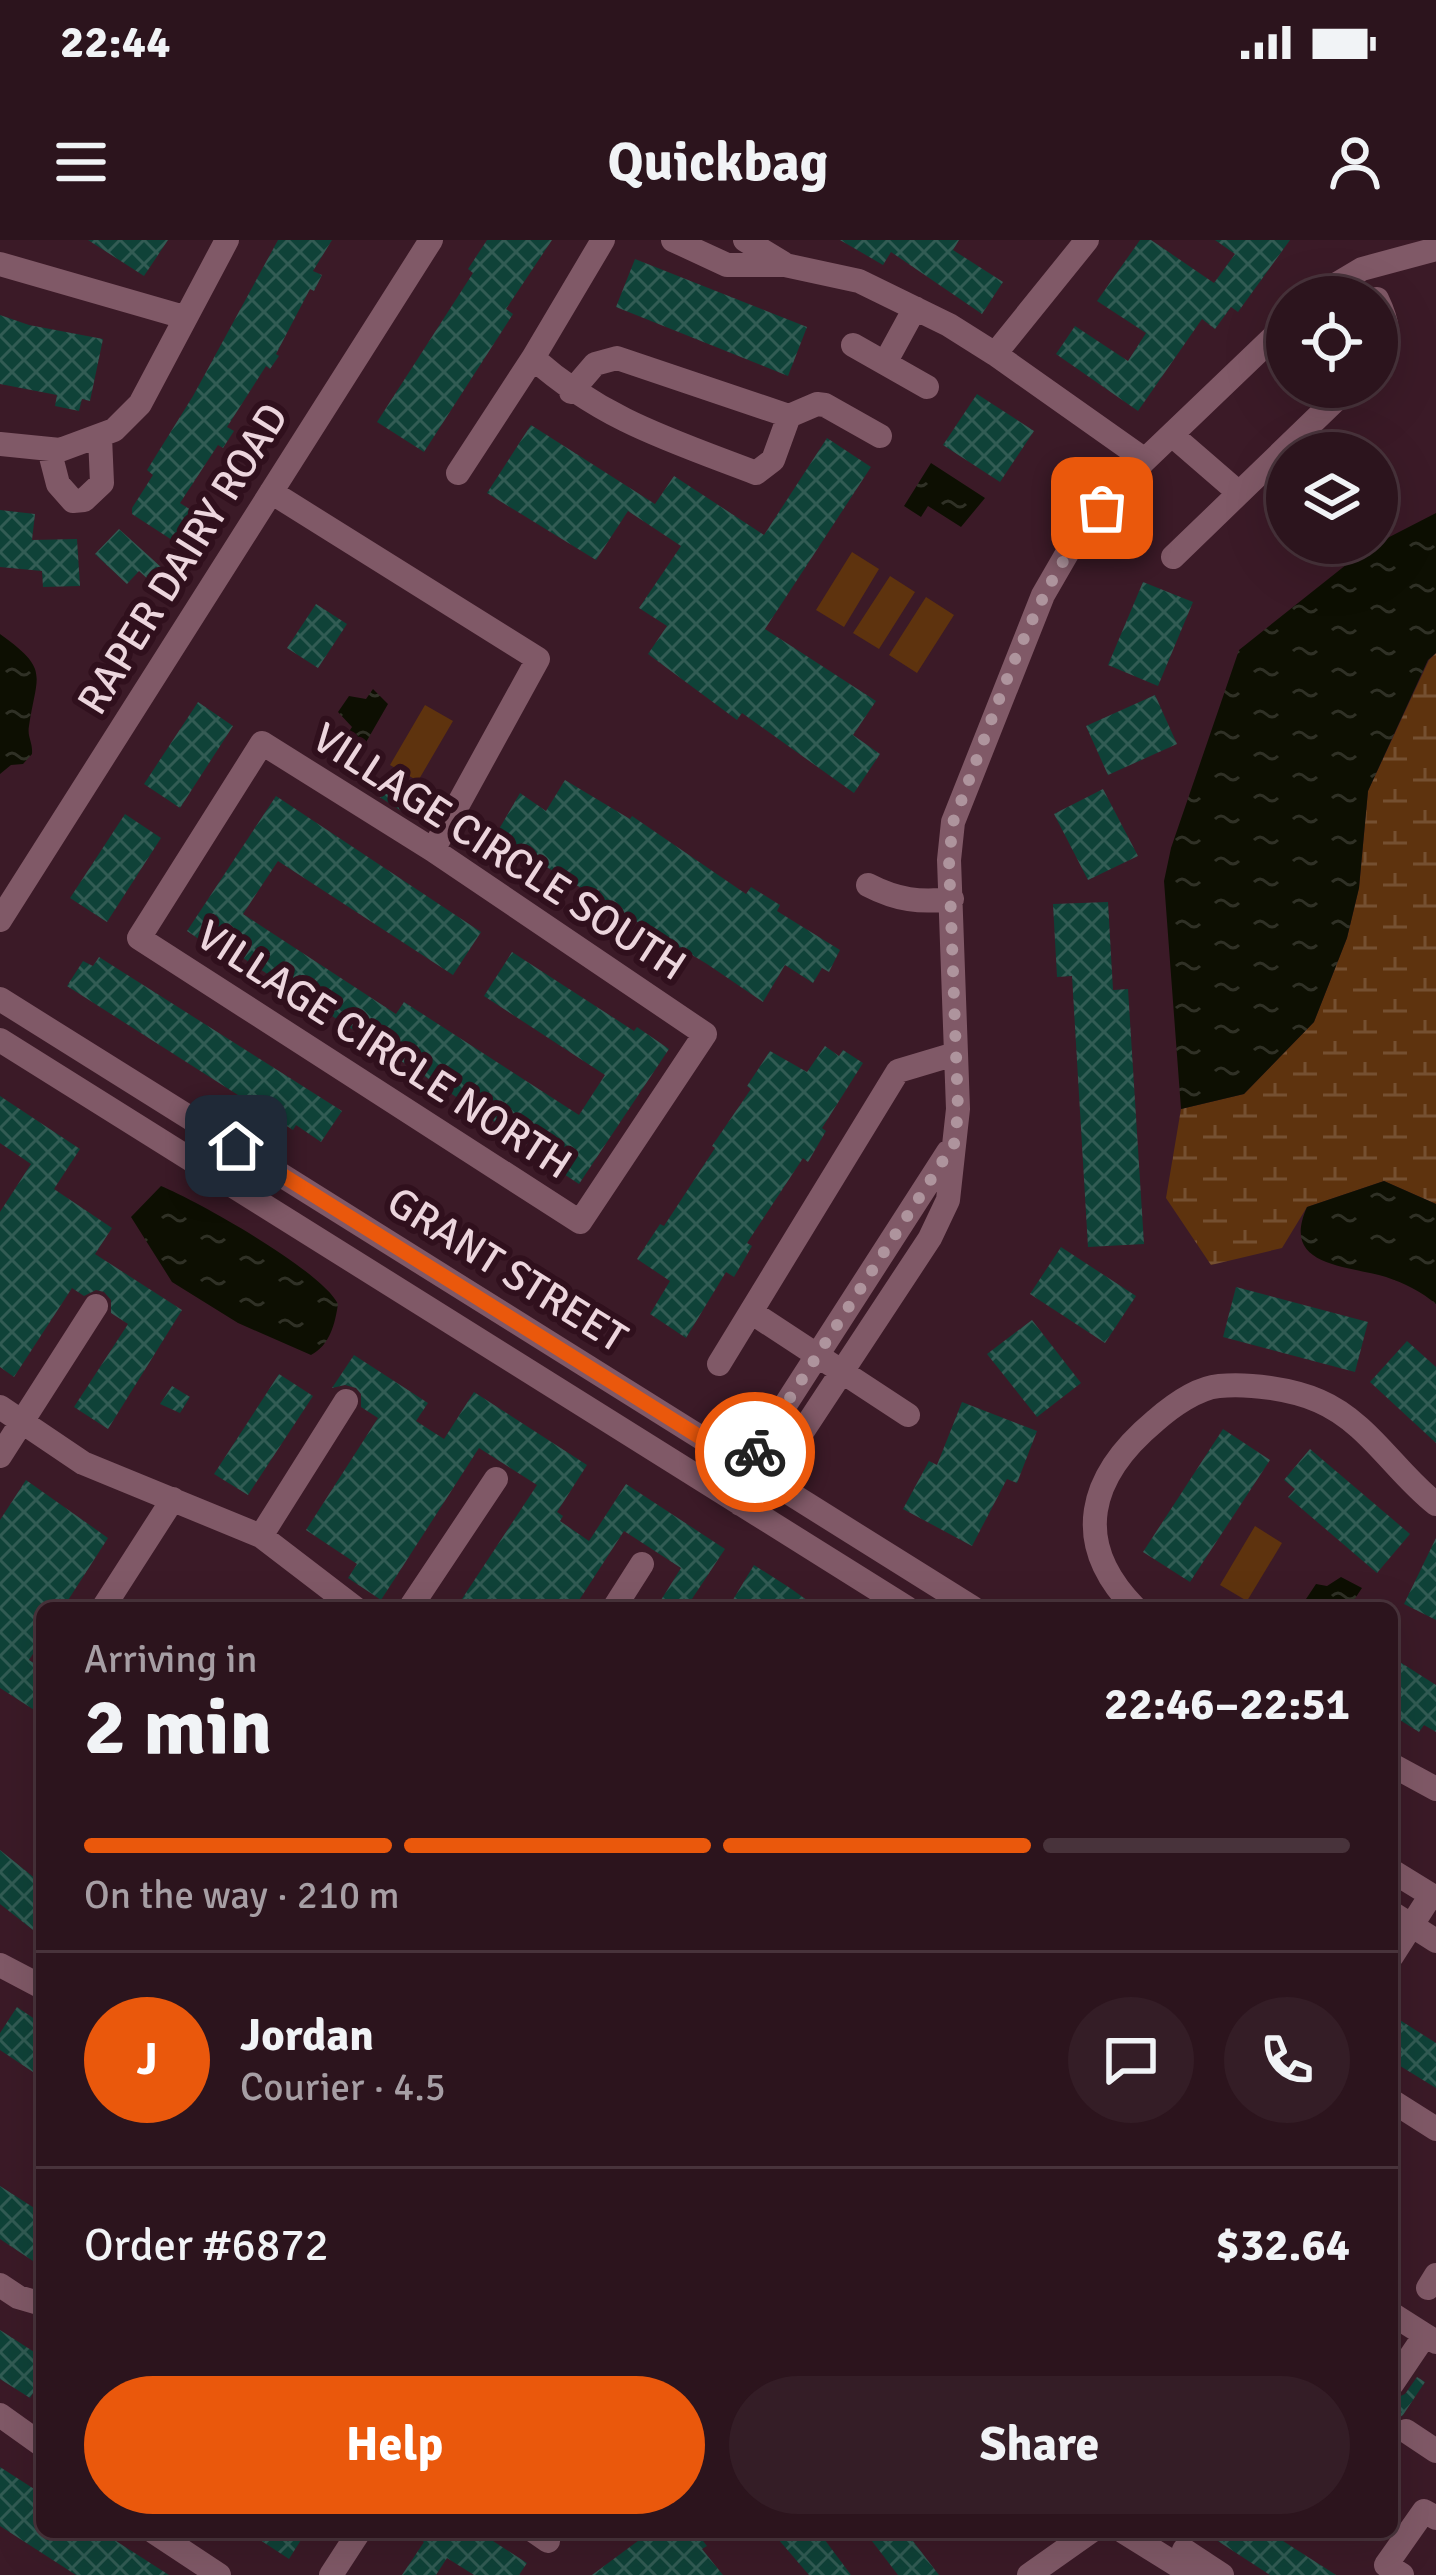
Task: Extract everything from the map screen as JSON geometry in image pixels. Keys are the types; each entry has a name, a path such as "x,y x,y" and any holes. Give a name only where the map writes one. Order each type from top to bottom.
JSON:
{"street":[{"path":"0,443 60,450 114,430 140,404 227,240"},
{"name":"RAPER DAIRY ROAD","path":"0,920 431,240"},
{"path":"458,473 603,240"},
{"path":"673,240 728,265 785,265 859,281 995,354 1145,460"},
{"path":"745,240 785,265"},
{"path":"995,354 1087,240"},
{"path":"1350,276 1436,249"},
{"path":"0,264 184,317"},
{"path":"1362,269 1366,276"},
{"path":"885,363 915,308"},
{"path":"740,1504 770,1481 930,1238 948,1200 958,1109 949,860 953,822 1043,596 1080,531 1145,460 1266,344"},
{"path":"853,345 927,387"},
{"path":"533,358 572,392 620,421 756,473 773,460 789,416"},
{"path":"572,392 595,364 617,358 789,416 825,405 880,436"},
{"path":"1174,557 1327,408"},
{"path":"1172,435 1239,494"},
{"path":"49,449 58,484 73,500 84,500 102,483 100,437"},
{"path":"272,492 538,659 433,850"},
{"name":"VILLAGE CIRCLE SOUTH","path":"139,938 262,743 433,850 704,1034"},
{"path":"868,885 899,899 926,903 952,899"},
{"name":"VILLAGE CIRCLE NORTH","path":"139,938 580,1222 704,1034"},
{"name":"GRANT STREET","path":"0,999 958,1602"},
{"name":"GRANT STREET","path":"0,1040 897,1602"},
{"path":"718,1364 898,1071 955,1054"},
{"path":"740,1504 746,1466 955,1142"},
{"path":"0,1456 96,1306"},
{"path":"752,1312 908,1415"},
{"path":"1130,1602 1108,1576 1094,1535 1095,1498 1113,1461 1141,1433 1172,1407 1215,1385 1318,1400 1361,1428 1436,1504"},
{"path":"261,1536 346,1401"},
{"path":"0,1407 83,1463 261,1536 347,1602"},
{"path":"414,1602 496,1479"},
{"path":"107,1602 172,1499"},
{"path":"618,1602 642,1564"},
{"path":"1398,1768 1436,1789"},
{"path":"1398,1875 1434,1897 1402,1919 1436,1940"},
{"path":"0,1965 36,1984"},
{"path":"1398,2105 1436,2129"},
{"path":"0,2285 36,2302"},
{"path":"1398,2318 1430,2339 1398,2377"},
{"path":"0,2415 36,2441"},
{"path":"1406,2432 1436,2451"},
{"path":"1402,2575 1386,2564 1424,2511 1436,2518"},
{"path":"163,2538 219,2575"},
{"path":"331,2575 355,2538"},
{"path":"1029,2575 1081,2538"},
{"path":"1134,2538 1193,2575"},
{"path":"1164,2538 1222,2575"}],"green space":[{"path":"852,552 879,569 844,627 816,610"},
{"path":"890,576 915,592 879,649 853,633"},
{"path":"926,597 954,615 917,673 889,655"},
{"path":"1436,653 1436,1204 1384,1181 1307,1207 1282,1248 1211,1265 1166,1198 1181,1109 1244,1094 1314,1022 1347,938 1359,888 1368,791"},
{"path":"425,705 453,721 418,781 390,765"},
{"path":"1255,1526 1282,1543 1247,1601 1220,1585"}],"water":[{"path":"931,463 985,498 961,527 928,506 921,517 904,506"},
{"path":"1436,513 1436,653 1428,660 1368,791 1359,888 1347,938 1314,1022 1244,1094 1181,1109 1164,881 1239,650 1347,564 1398,564 1398,533"},
{"path":"0,634 27,656 37,683 29,730 32,754 23,764 11,765 0,774"},
{"path":"373,689 388,704 365,744 344,739 352,727 338,712 349,696 366,699"},
{"path":"1384,1181 1436,1204 1436,1304 1393,1279 1321,1260 1302,1242 1307,1207"},
{"path":"161,1186 257,1238 327,1290 338,1304 323,1346 311,1355 238,1323 172,1282 131,1217"},
{"path":"1341,1577 1362,1588 1353,1602 1306,1599 1316,1584 1327,1586"}],"building":[{"path":"88,240 168,240 144,276"},
{"path":"278,240 332,240 313,271 322,275 314,291 310,289 279,356 270,369 266,366 227,427 234,431 223,448 218,445 180,503 191,510 172,540 132,514 132,508 153,475 147,470"},
{"path":"487,240 552,240 506,309 513,314 424,452 377,422 473,273 468,269"},
{"path":"840,240 959,240 953,250 1003,282 982,314 891,252 883,265"},
{"path":"1140,240 1151,240 1214,283 1235,254 1215,240 1290,240 1238,312 1231,307 1215,329 1202,319 1138,411 1056,354 1075,326 1128,361 1146,333 1097,301"},
{"path":"635,259 807,327 788,376 616,307"},
{"path":"0,315 103,339 90,401 82,399 79,411 55,406 57,395 0,384"},
{"path":"977,394 1034,431 1000,482 943,445"},
{"path":"531,425 655,504 674,476 764,535 827,438 871,467 765,629 876,701 853,735 880,754 854,793 742,713 737,720 648,654 667,626 639,608 681,546 628,511 596,560 487,493"},
{"path":"0,510 35,514 32,540 77,539 80,586 43,587 42,571 0,567"},
{"path":"119,529 162,568 150,581 139,571 127,584 95,554"},
{"path":"1143,582 1193,602 1158,686 1108,665"},
{"path":"316,604 347,624 318,668 287,648"},
{"path":"1155,695 1177,744 1108,775 1086,726"},
{"path":"198,702 233,726 180,808 144,784"},
{"path":"368,774 420,805 412,818 361,785"},
{"path":"565,780 632,816 746,894 751,887 780,905 777,911 840,950 829,972 822,968 813,983 785,965 763,1002 495,836 520,793 546,811"},
{"path":"1103,789 1138,856 1088,880 1054,814"},
{"path":"276,796 481,932 453,975 278,861 243,914 396,1014 404,1002 579,1115 605,1075 484,996 512,952 669,1049 579,1184 547,1163 550,1158 223,945 218,952 187,931"},
{"path":"125,814 161,838 107,922 70,898"},
{"path":"1108,902 1113,990 1128,989 1144,1244 1088,1247 1072,976 1057,977 1053,904"},
{"path":"99,957 342,1111 321,1142 296,1125 293,1130 67,986 83,961 93,966"},
{"path":"825,1046 839,1056 843,1050 863,1063 822,1128 826,1131 808,1162 803,1158 747,1243 752,1246 734,1277 726,1272 686,1338 650,1314 670,1281 637,1259 715,1148 770,1051 807,1072"},
{"path":"0,1096 80,1149 54,1189 112,1228 95,1254 182,1310 108,1429 74,1407 128,1324 111,1313 111,1300 104,1292 84,1296 72,1288 14,1377 0,1367 0,1212 31,1164 0,1143"},
{"path":"1061,1247 1136,1296 1105,1343 1030,1294"},
{"path":"1236,1287 1368,1322 1355,1372 1223,1337"},
{"path":"1032,1320 1081,1383 1037,1417 987,1354"},
{"path":"1407,1341 1436,1367 1436,1443 1370,1382"},
{"path":"354,1355 428,1403 416,1421 444,1439 474,1392 587,1465 557,1512 563,1516 560,1521 589,1541 626,1484 725,1549 690,1602 660,1602 681,1568 624,1531 578,1602 460,1602 537,1485 479,1448 381,1600 348,1578 357,1564 306,1530 378,1418 361,1407 356,1388 332,1388"},
{"path":"279,1374 313,1396 248,1495 214,1474"},
{"path":"172,1386 190,1397 180,1413 160,1404"},
{"path":"962,1402 1037,1431 1017,1483 1007,1479 972,1546 903,1509 929,1461 937,1465"},
{"path":"1223,1429 1270,1460 1190,1582 1143,1552"},
{"path":"1310,1449 1410,1534 1377,1573 1288,1497 1295,1489 1284,1480"},
{"path":"26,1480 108,1538 67,1602 36,1602 36,1649 29,1660 36,1664 36,1711 0,1688 0,1520"},
{"path":"1436,1538 1436,1620 1404,1604"},
{"path":"754,1565 810,1602 732,1602"},
{"path":"1398,1661 1436,1685 1436,1732 1424,1725 1419,1732 1398,1719"},
{"path":"0,1850 36,1879 36,1932 0,1904"},
{"path":"17,2007 36,2020 36,2074 0,2050 0,2033"},
{"path":"1398,2019 1436,2043 1436,2088 1398,2065"},
{"path":"0,2186 36,2209 36,2263 0,2239"},
{"path":"0,2330 36,2353 36,2388 30,2398 0,2379"},
{"path":"1417,2377 1425,2382 1398,2419 1398,2397"},
{"path":"0,2467 36,2490 36,2538 111,2538 169,2575 76,2575 0,2526"},
{"path":"257,2538 302,2538 289,2559"},
{"path":"418,2538 488,2538 527,2563 519,2575 474,2575 447,2558 436,2575 402,2575 424,2542"},
{"path":"642,2538 701,2538 707,2546 702,2549 723,2575 592,2575"},
{"path":"777,2538 823,2538 851,2575 809,2575"},
{"path":"870,2538 911,2538 939,2575 898,2575"},
{"path":"1213,2538 1278,2538 1336,2575 1270,2575"}],"way so far":[{"path":"755,1452 955,1142 958,1109 949,860 953,822 1043,596 1080,531 1102,508"}],"route":[{"path":"236,1146 746,1466 755,1452"}]}
